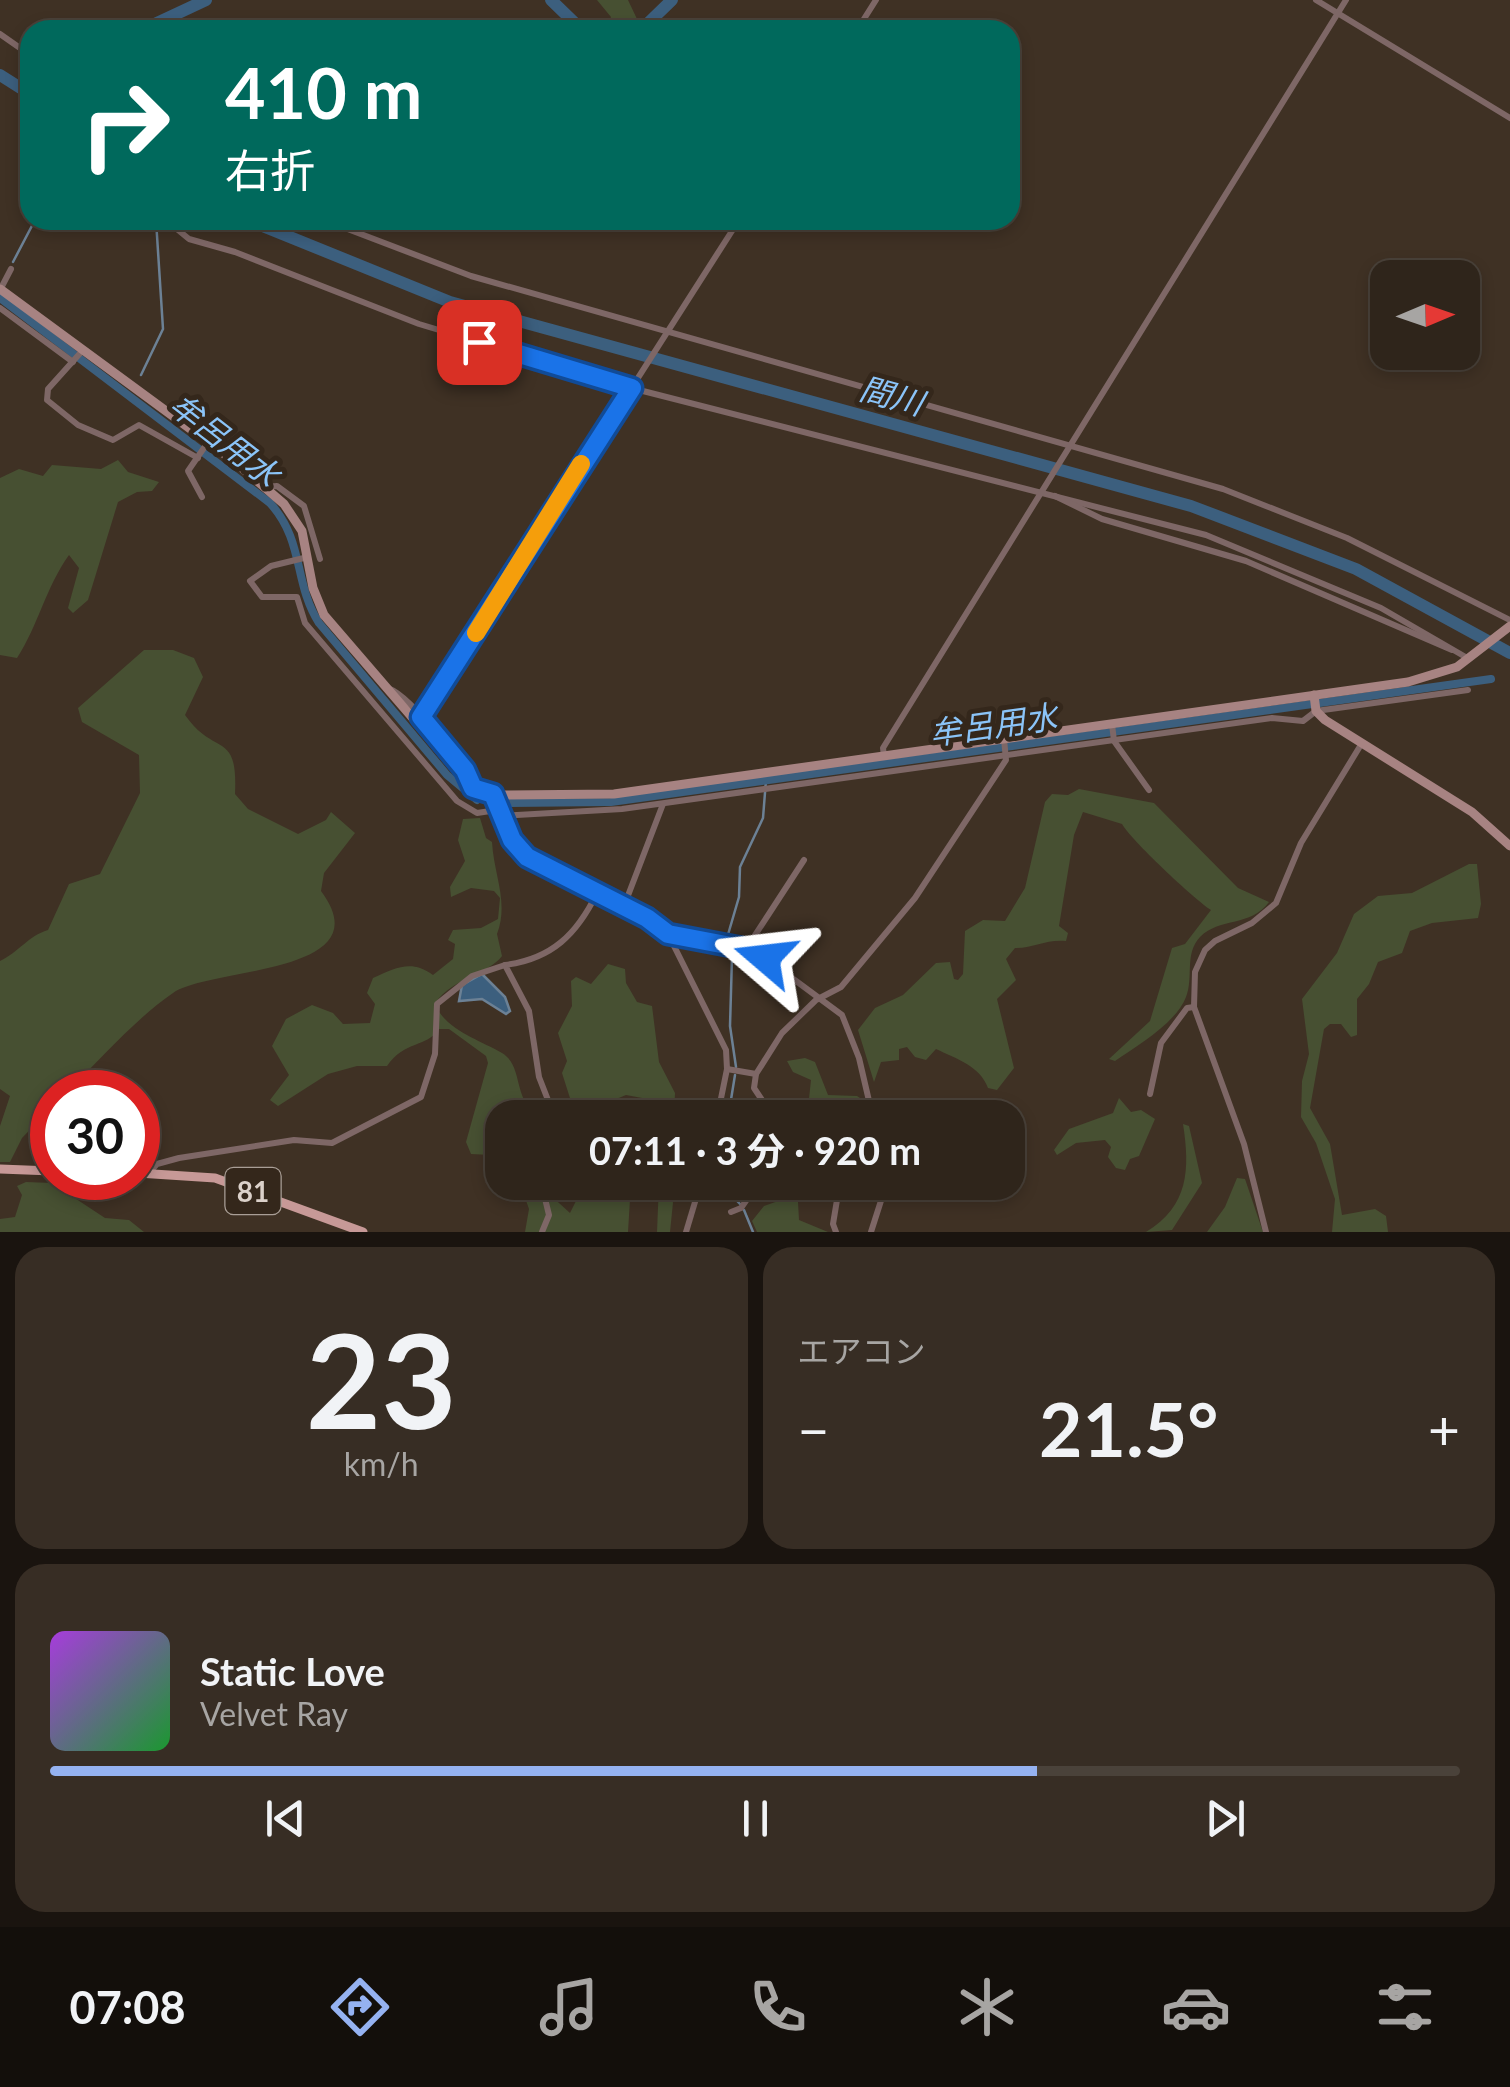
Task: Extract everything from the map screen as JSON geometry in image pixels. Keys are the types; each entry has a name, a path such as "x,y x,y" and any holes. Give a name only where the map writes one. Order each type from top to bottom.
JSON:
{"main road":[{"path":"0,1169 30,1170"},
{"name":"81","path":"160,1174 215,1178 363,1232"}],"street":[{"path":"1316,0 1510,118"},
{"path":"884,756 883,748 1346,0"},
{"path":"178,230 189,240 236,252 419,324 633,386 1055,495 1102,519 1246,561 1471,658"},
{"path":"311,558 271,566 250,581 259,596 295,596 308,604 384,688 468,810 498,813 663,804 1272,718 1426,679 1471,658 1510,624 1378,553 1280,510 1071,446 471,276 350,230"},
{"path":"421,717 733,230"},
{"path":"11,269 0,289 83,350 203,451"},
{"path":"0,308 74,361"},
{"path":"83,350 46,395 74,422 112,440 139,424 203,451 266,486 294,516 311,558 305,623 421,747 473,788 493,794 614,794 1112,726 1468,690"},
{"path":"202,497 188,471 203,451"},
{"path":"384,688 399,693 421,717 465,770 473,788"},
{"path":"1312,708 1472,812 1510,846"},
{"path":"1112,726 1114,740 1149,790"},
{"path":"760,1100 756,1094 756,1074 782,1033 821,996 841,986 915,898 1006,754 1005,741"},
{"path":"1266,1232 1244,1144 1194,1007 1200,959 1215,942 1252,923 1276,903 1301,843 1362,743"},
{"path":"770,787 772,773"},
{"path":"493,794 498,813 527,857 624,906 668,934 746,949 821,996 842,1014 851,1030 868,1100"},
{"path":"624,906 663,804"},
{"path":"746,949 804,860"},
{"path":"160,1163 294,1140 332,1143 421,1097 434,1066 436,1004 472,976 559,948 582,924 597,893"},
{"path":"668,934 733,1070 724,1100"},
{"path":"505,965 528,1011 539,1078 548,1100"},
{"path":"1150,1094 1161,1044 1188,1008 1194,1007"},
{"path":"733,1070 756,1074"},
{"path":"542,1232 548,1215 545,1200"},
{"path":"686,1232 696,1200"},
{"path":"731,1212 747,1200"},
{"path":"836,1232 832,1224 837,1200"},
{"path":"872,1232 882,1200"}],"green space":[{"path":"597,0 628,0 637,19 610,20"},
{"path":"118,460 128,472 159,482 152,491 137,492 118,502 88,600 73,613 68,608 79,568 69,555 17,658 0,655 0,478 19,469 43,476 52,465 101,469"},
{"path":"144,650 173,650 194,658 203,677 185,715 228,752 233,760 235,794 248,809 298,834 326,820 331,812 355,833 324,873 321,891 334,918 330,939 312,953 285,964 173,993 131,1027 89,1070 30,1070 30,1130 10,1162 0,1162 0,1126 10,1096 0,1089 0,961 48,930 69,884 100,874 140,793 139,755 82,722 78,708"},
{"path":"1079,789 1154,803 1238,888 1269,902 1253,915 1200,937 1192,951 1188,989 1181,1007 1144,1041 1115,1061 1109,1059 1150,1021 1172,948 1185,944 1211,910 1163,869 1122,824 1083,812 1074,835 1059,926 1068,933 1066,941 1015,948 1006,959 1016,980 997,999 1014,1068 997,1090 988,1088 974,1069 952,1056 936,1049 926,1060 915,1057 907,1047 899,1049 899,1060 881,1062 874,1082 858,1030 875,1008 903,995 936,963 950,962 954,979 958,980 963,974 965,931 983,920 1005,921 1025,888 1045,802 1052,794 1068,795"},
{"path":"480,818 486,838 492,842 502,911 497,934 502,956 452,987 435,1003 454,1027 509,1059 524,1100 485,1100 485,1155 471,1154 466,1142 488,1063 486,1056 449,1029 439,1029 401,1052 387,1066 357,1066 328,1074 278,1106 270,1100 289,1075 272,1046 286,1019 312,1005 333,1013 343,1024 370,1023 375,1004 367,993 373,978 410,966 433,975 453,959 455,944 448,940 453,930 481,928 498,919 500,898 494,891 471,888 451,897 450,887 465,861 458,840 463,819"},
{"path":"1469,864 1477,864 1481,904 1478,918 1432,923 1410,931 1402,953 1378,962 1369,984 1357,999 1357,1035 1351,1037 1341,1024 1330,1024 1324,1029 1310,1108 1330,1144 1342,1215 1375,1209 1386,1216 1388,1232 1332,1232 1335,1199 1316,1143 1301,1117 1302,1081 1309,1054 1302,999 1337,953 1354,914 1378,896 1412,893"},
{"path":"608,964 625,969 626,983 637,1002 652,1006 659,1062 675,1100 626,1095 614,1100 571,1100 562,1073 567,1061 558,1033 572,1006 571,981 576,977 591,984"},
{"path":"805,1058 815,1062 828,1095 857,1096 863,1100 809,1100 811,1080 793,1072 787,1061"},
{"path":"1119,1098 1131,1112 1141,1110 1155,1119 1139,1156 1130,1159 1125,1170 1116,1168 1108,1157 1111,1147 1105,1140 1076,1143 1057,1155 1054,1150 1069,1129 1113,1113"},
{"path":"1183,1124 1189,1126 1202,1183 1172,1230 1146,1232 1171,1210 1183,1185"},
{"path":"1237,1178 1245,1179 1263,1232 1207,1232 1225,1207"},
{"path":"30,1182 30,1200 78,1200 105,1218 129,1220 144,1232 0,1232 0,1219 15,1217 22,1195 17,1186"},
{"path":"526,1200 556,1200 570,1213 576,1200 630,1200 628,1232 525,1232 529,1209"},
{"path":"658,1200 673,1200 670,1232 657,1232"},
{"path":"798,1200 799,1220 828,1232 757,1232 752,1221 764,1206"}],"water":[{"path":"482,974 505,997 510,1011 506,1014 482,999 459,1001 462,985"}],"waterway":[{"path":"163,20 206,0"},
{"path":"551,0 572,20"},
{"path":"651,20 672,0"},
{"name":"間川","path":"0,75 20,88"},
{"path":"13,262 30,230"},
{"path":"141,375 163,329 157,230"},
{"name":"間川","path":"273,230 450,302 1191,506 1356,569 1510,653"},
{"name":"牟呂用水","path":"0,298 270,503 289,532 305,592 319,623 447,775 477,800"},
{"name":"牟呂用水","path":"501,803 611,802 1491,679"},
{"path":"736,1067 730,1026 732,957 727,938 739,897 740,867 763,818 766,780"},
{"path":"731,1100 735,1075"},
{"path":"736,1200 740,1204"},
{"path":"744,1210 753,1232"}],"slow traffic":[{"path":"476,633 581,464"}],"route":[{"path":"479,342 632,388 421,717 465,770 473,788 493,794 512,840 527,857 647,918 668,934 742,948 765,958"}]}
